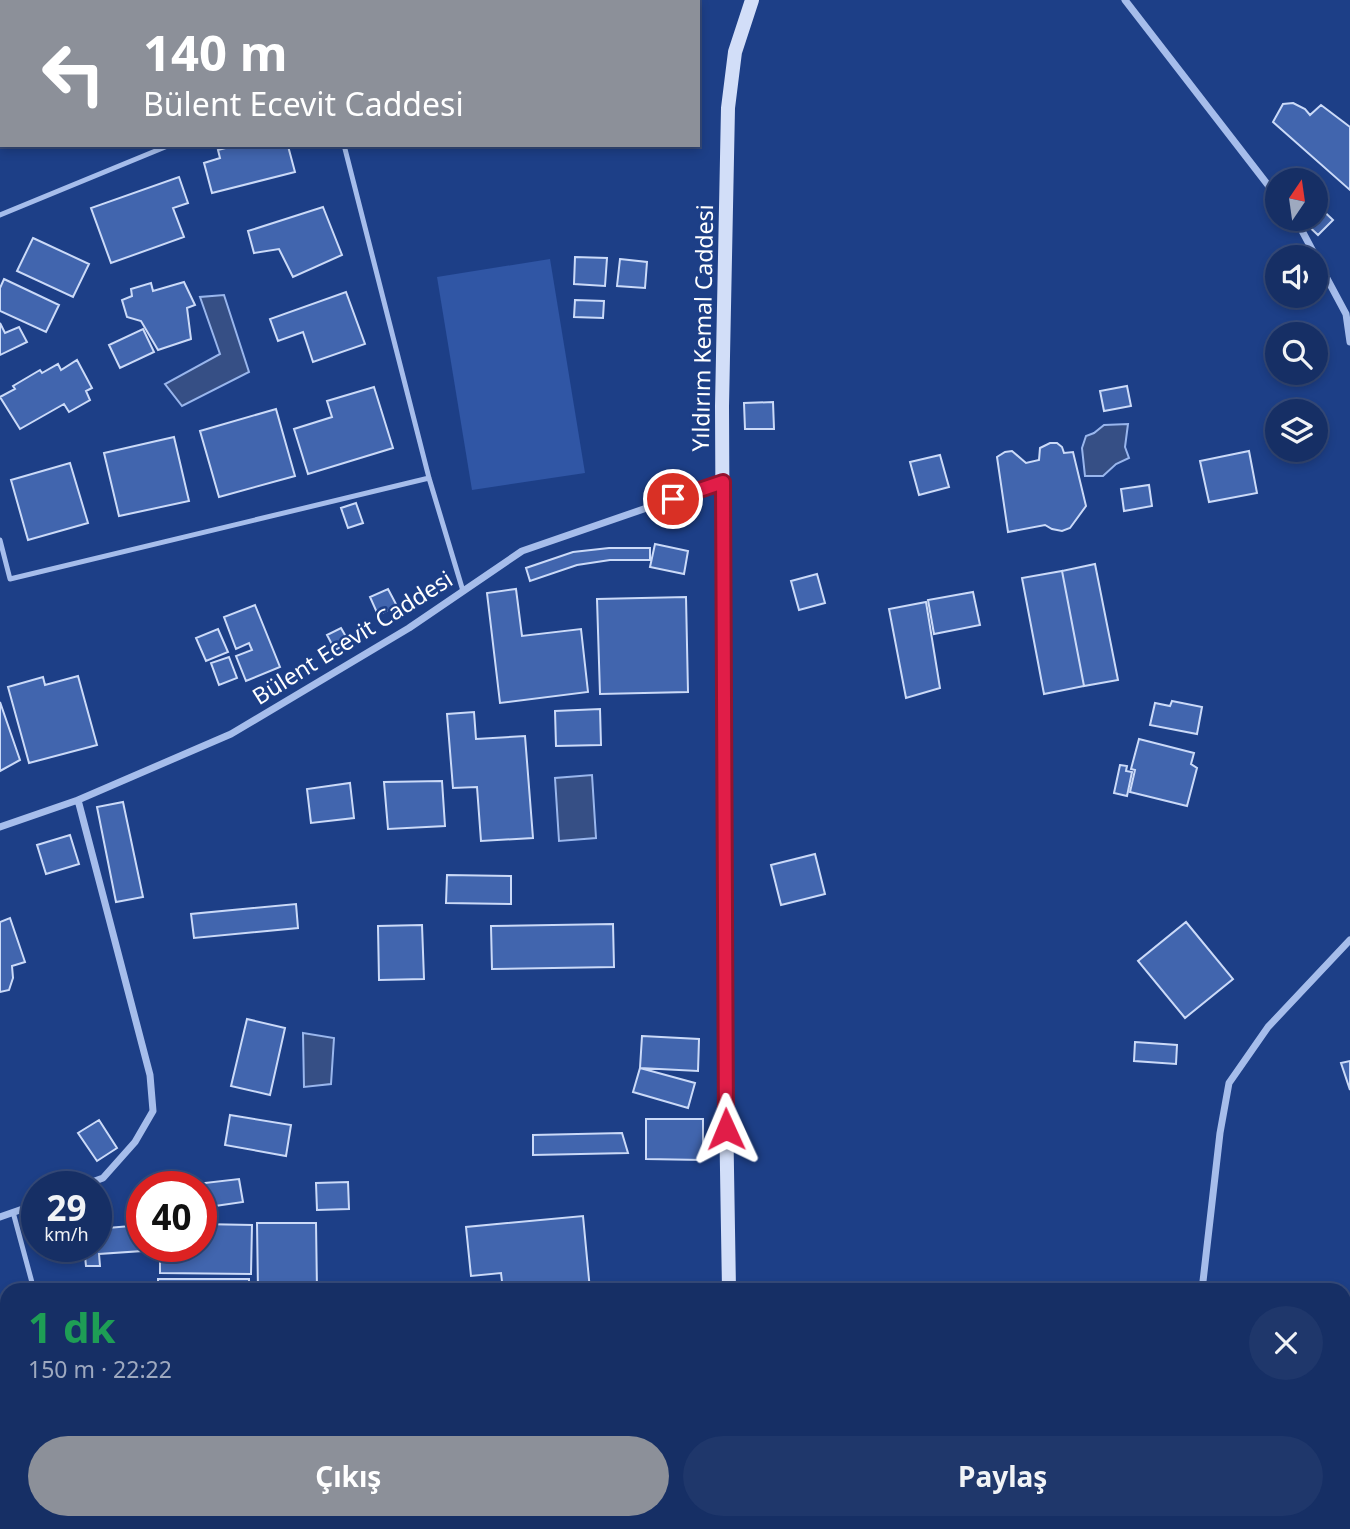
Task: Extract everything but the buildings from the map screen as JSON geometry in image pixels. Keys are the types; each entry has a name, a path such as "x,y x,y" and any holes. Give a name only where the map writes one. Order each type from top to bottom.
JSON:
{"street":[{"name":"Yıldırım Kemal Caddesi","path":"729,1283 722,406 728,108 735,52 752,0"},
{"path":"1125,0 1265,181"},
{"path":"1328,280 1346,314 1350,342"},
{"name":"Bülent Ecevit Caddesi","path":"0,827 78,800 231,734 410,628 522,551 723,482"},
{"path":"78,800 150,1075 153,1111 135,1142 109,1171"},
{"path":"1203,1283 1220,1133 1229,1083 1268,1027 1350,940"},
{"path":"0,1217 21,1209"}],"lane":[{"path":"0,215 165,147"},
{"path":"345,147 429,478 463,591"},
{"path":"0,540 10,579 429,478"},
{"path":"13,1212 32,1283"}],"shaded area":[{"path":"550,259 585,473 472,490 437,277"},
{"path":"224,295 249,372 182,406 165,384 220,354 200,297"},
{"path":"1128,424 1125,447 1129,458 1116,464 1103,476 1085,476 1082,448 1086,436 1104,425"},
{"path":"592,775 596,838 559,841 555,778"},
{"path":"303,1033 334,1038 331,1084 304,1087"}],"route":[{"path":"673,499 723,482 726,1129"}]}
